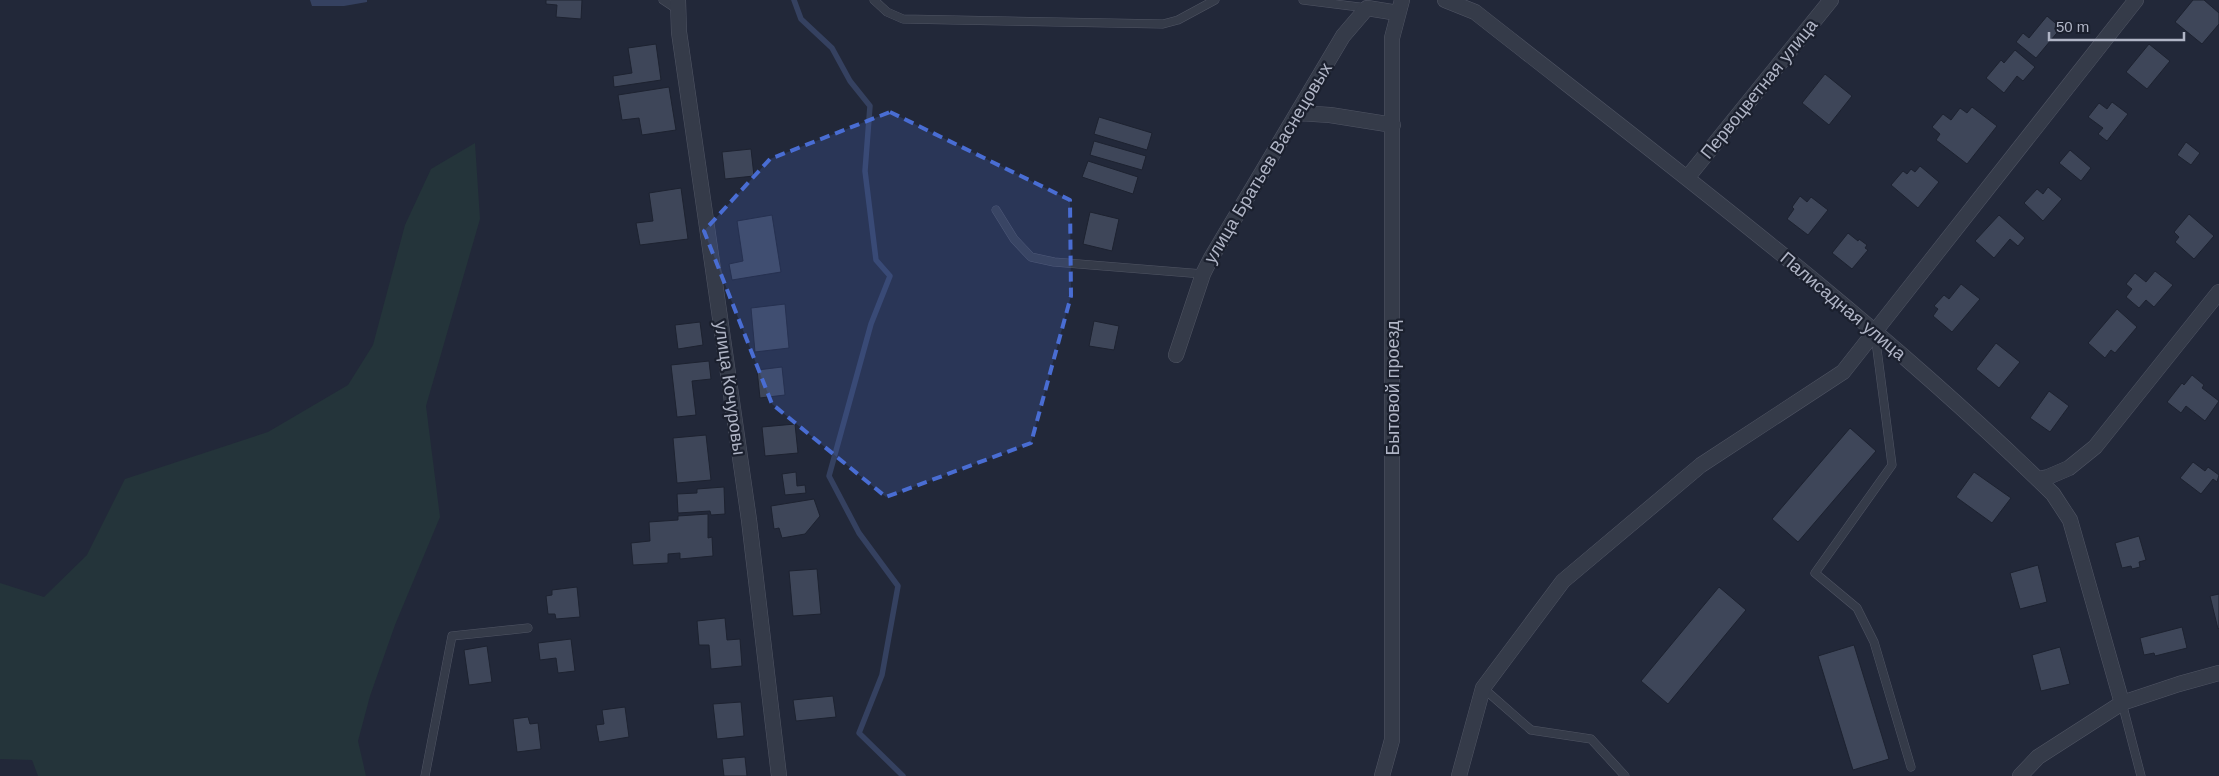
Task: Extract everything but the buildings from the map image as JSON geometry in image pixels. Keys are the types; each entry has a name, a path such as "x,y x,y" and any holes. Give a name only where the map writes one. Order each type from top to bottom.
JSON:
{"street":[{"name":"Палисадная улица","path":"1445,0 1475,12 1686,178 1874,330 2053,494 2070,520 2122,704"},
{"name":"Первоцветная улица","path":"1686,178 1831,0"},
{"path":"1459,776 1483,688 1563,581 1701,464 1843,372 1874,330 1981,198 2136,0"},
{"name":"улица Кочуровы","path":"678,5 679,32 749,520 779,776"},
{"path":"1368,8 1400,6"},
{"name":"Бытовой проезд","path":"1382,776 1392,740 1392,38 1400,6"},
{"name":"улица Братьев Васнецовых","path":"1176,355 1203,274 1343,36 1368,8"},
{"path":"1298,113 1330,115 1393,125"},
{"path":"2038,479 2069,468 2095,447 2219,292"},
{"path":"2020,776 2038,757 2122,704 2179,684 2219,673"}],"lane":[{"path":"663,0 678,5"},
{"path":"874,0 887,12 903,19 1163,24 1178,20 1215,0"},
{"path":"1302,0 1368,8"},
{"path":"996,210 1014,239 1031,257 1054,262 1203,274"},
{"path":"1874,330 1892,465 1815,573 1857,608 1866,623 1874,642 1911,767"},
{"path":"425,776 452,636 528,628"},
{"path":"1483,688 1531,730 1591,739 1625,776"},
{"path":"2122,704 2141,776"}],"highlighted area":[{"path":"890,112 1070,200 1071,296 1031,443 886,497 772,404 704,231 770,159"}],"shaded area":[{"path":"475,143 480,219 426,406 440,517 395,625 370,696 358,741 366,776 38,776 32,760 0,759 0,583 44,597 87,555 125,479 268,432 348,385 373,345 405,225 431,169"}],"water":[{"path":"310,0 367,0 367,2 344,6 312,6"}],"waterway":[{"path":"794,0 801,19 832,48 850,81 870,106 865,171 876,260 890,276 871,324 829,476 859,533 898,586 882,675 859,733 903,776"}]}
